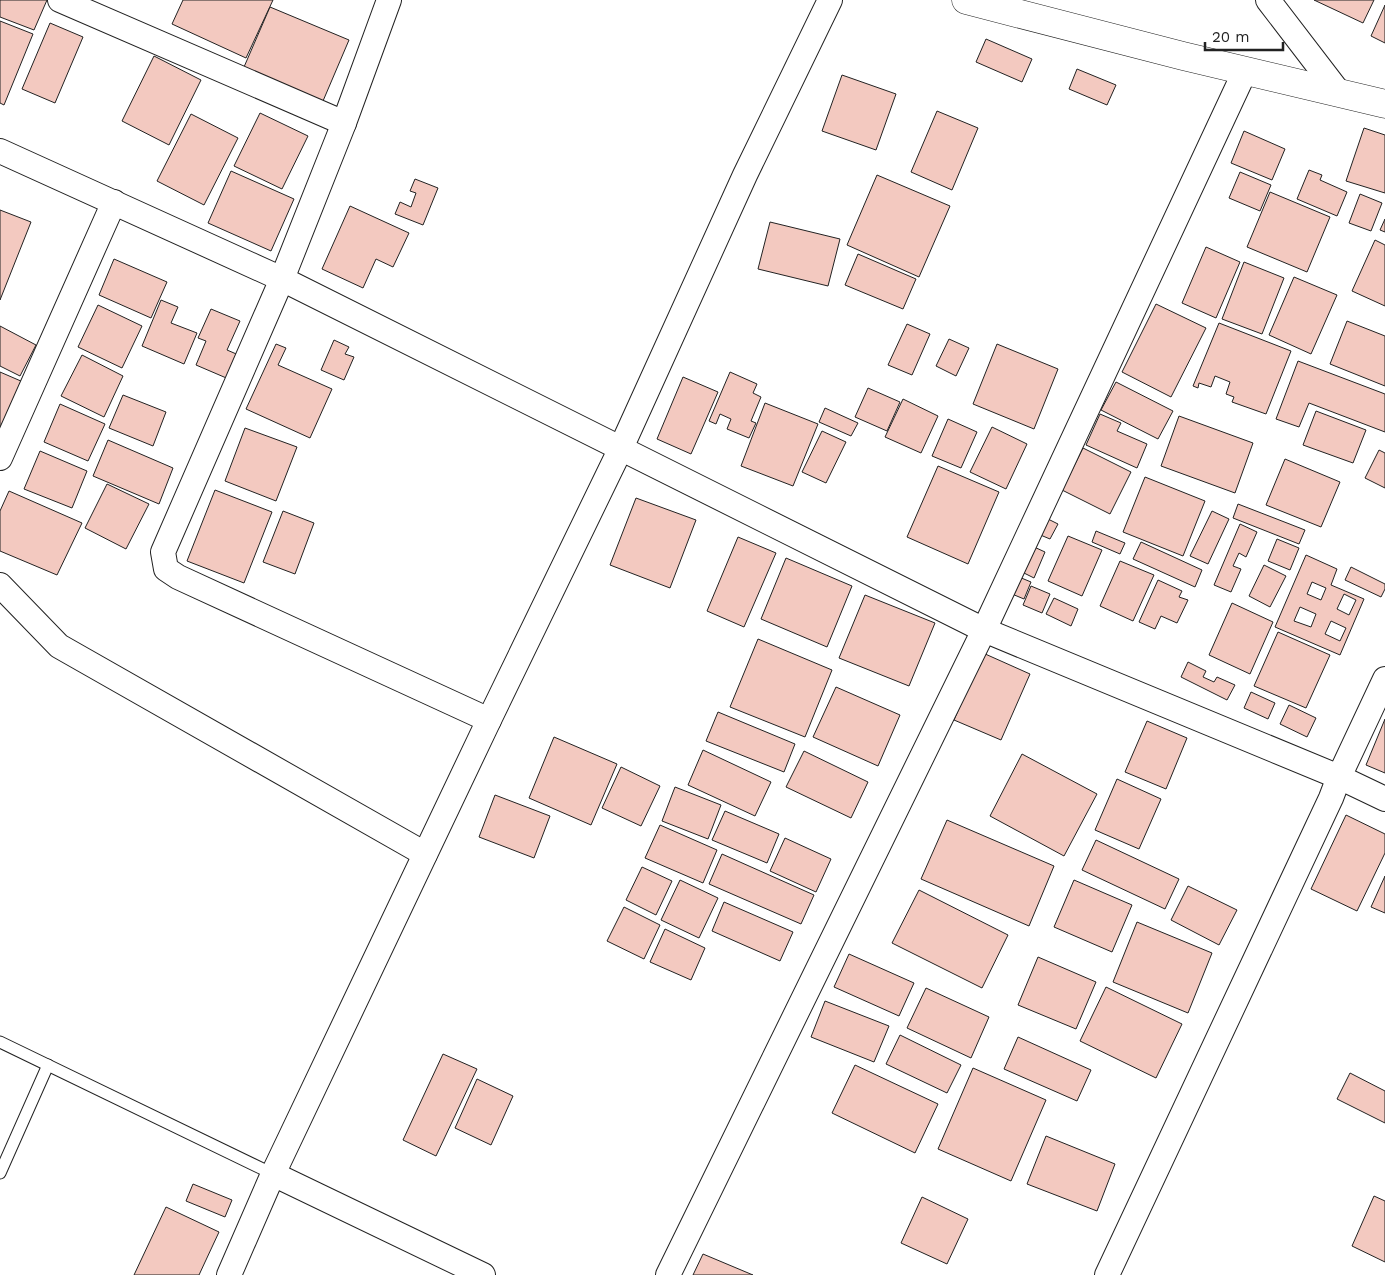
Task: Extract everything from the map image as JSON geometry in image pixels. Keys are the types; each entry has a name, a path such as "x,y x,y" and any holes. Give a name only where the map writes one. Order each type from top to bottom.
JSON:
{"street":[{"path":"60,0 344,123"},
{"path":"389,0 344,123 282,279 163,552 166,568 178,577 489,720"},
{"path":"229,1275 273,1174 621,448 745,175 830,0"},
{"path":"966,0 1385,104"},
{"path":"1268,0 1340,94"},
{"path":"668,1275 984,630 1246,71"},
{"path":"0,150 282,279 984,630 1339,776 1385,798"},
{"path":"0,458 114,202"},
{"path":"0,585 59,646 425,854"},
{"path":"1107,1275 1385,679"},
{"path":"273,1174 483,1275"}],"lane":[{"path":"0,1042 273,1174"},
{"path":"0,1173 48,1065"}],"building":[{"path":"0,0 47,0 34,30 0,17"},
{"path":"183,0 273,0 246,58 172,24"},
{"path":"1314,0 1374,0 1363,23"},
{"path":"1385,5 1385,43 1371,36"},
{"path":"270,7 349,40 323,101 244,67"},
{"path":"0,21 33,34 4,105 0,103"},
{"path":"50,23 83,37 55,103 22,89"},
{"path":"986,39 1032,59 1022,82 976,62"},
{"path":"154,56 201,80 169,145 122,121"},
{"path":"1077,69 1116,85 1107,105 1069,89"},
{"path":"842,75 896,94 876,150 822,131"},
{"path":"937,111 978,128 952,190 911,172"},
{"path":"260,113 308,136 282,189 234,166"},
{"path":"191,114 238,138 204,205 157,181"},
{"path":"1364,128 1385,135 1385,193 1346,181"},
{"path":"1244,131 1285,149 1272,180 1231,163"},
{"path":"1309,170 1322,175 1320,180 1347,192 1337,216 1297,199"},
{"path":"231,171 294,199 271,251 208,223"},
{"path":"1240,172 1271,185 1260,211 1229,198"},
{"path":"877,175 950,206 919,277 847,245"},
{"path":"415,179 438,188 423,225 395,214 400,202 411,207 416,193 410,191"},
{"path":"1270,192 1330,217 1307,272 1247,247"},
{"path":"1360,194 1382,203 1371,231 1349,223"},
{"path":"350,206 409,233 393,267 376,259 363,288 322,269"},
{"path":"0,210 31,222 0,300"},
{"path":"1385,219 1385,232 1380,230"},
{"path":"770,222 840,239 828,286 758,269"},
{"path":"1375,240 1385,245 1385,306 1352,291"},
{"path":"1206,247 1240,262 1216,318 1182,303"},
{"path":"858,254 916,279 903,309 845,285"},
{"path":"114,259 167,282 151,318 99,295"},
{"path":"1244,262 1284,278 1262,334 1222,319"},
{"path":"1294,277 1337,295 1311,354 1269,335"},
{"path":"161,300 178,307 171,323 197,333 184,364 142,346"},
{"path":"1156,304 1206,328 1171,397 1122,372"},
{"path":"98,305 142,326 122,368 78,347"},
{"path":"211,309 240,321 227,350 241,356 231,380 196,365 206,341 198,338"},
{"path":"1347,321 1385,336 1385,386 1330,364"},
{"path":"1219,323 1291,351 1266,414 1232,402 1234,397 1226,394 1230,382 1215,376 1211,387 1199,383 1198,388 1193,386"},
{"path":"907,324 930,334 912,375 888,365"},
{"path":"0,326 36,345 20,376 0,366"},
{"path":"949,339 969,348 956,376 936,366"},
{"path":"334,340 349,347 345,354 354,357 344,380 321,370"},
{"path":"276,344 286,348 278,365 332,389 310,438 246,409"},
{"path":"997,344 1058,369 1034,429 973,404"},
{"path":"82,355 123,376 104,417 61,396"},
{"path":"1298,361 1385,394 1385,432 1309,403 1299,427 1276,419"},
{"path":"0,372 37,388 16,434 0,427"},
{"path":"730,372 757,384 753,393 761,397 751,421 756,423 749,438 727,429 731,419 720,414 716,424 709,421"},
{"path":"683,377 718,392 691,454 657,439"},
{"path":"1116,382 1173,411 1158,439 1101,410"},
{"path":"868,388 900,402 887,431 855,417"},
{"path":"123,395 166,412 153,446 109,428"},
{"path":"903,399 938,416 921,453 885,437"},
{"path":"765,403 818,424 793,486 741,466"},
{"path":"60,404 105,424 88,461 44,442"},
{"path":"825,408 858,423 851,436 819,422"},
{"path":"1316,411 1366,430 1353,463 1303,445"},
{"path":"1100,414 1121,423 1117,431 1147,444 1137,468 1086,445"},
{"path":"1179,416 1253,443 1235,493 1161,466"},
{"path":"948,419 977,432 961,468 932,456"},
{"path":"992,427 1027,444 1006,489 970,472"},
{"path":"245,428 297,447 276,501 225,481"},
{"path":"822,431 846,442 826,483 802,472"},
{"path":"108,440 173,468 159,504 93,476"},
{"path":"1083,448 1131,472 1110,514 1062,490"},
{"path":"1379,450 1385,453 1385,488 1365,478"},
{"path":"40,451 87,471 72,508 24,489"},
{"path":"1285,459 1340,482 1321,527 1266,505"},
{"path":"938,466 999,492 968,564 907,537"},
{"path":"1145,477 1205,501 1183,556 1123,532"},
{"path":"107,484 149,504 126,549 85,528"},
{"path":"215,490 272,512 244,583 187,561"},
{"path":"9,491 82,523 57,575 0,551 0,511"},
{"path":"636,498 696,520 670,588 610,565"},
{"path":"1238,504 1305,530 1299,544 1233,518"},
{"path":"283,511 314,523 295,574 263,562"},
{"path":"1212,511 1229,519 1208,564 1190,556"},
{"path":"1046,518 1058,524 1050,539 1038,534"},
{"path":"1240,524 1257,532 1246,557 1239,553 1233,566 1241,569 1231,592 1214,585"},
{"path":"1096,531 1125,543 1120,554 1092,542"},
{"path":"1068,536 1102,550 1082,596 1048,581"},
{"path":"738,537 776,553 744,627 707,611"},
{"path":"1277,539 1299,548 1290,570 1268,561"},
{"path":"1141,542 1202,570 1195,587 1133,559"},
{"path":"1032,546 1045,552 1034,578 1020,571"},
{"path":"1306,555 1337,569 1331,585 1364,599 1340,655 1275,627","holes":["1312,582 1326,588 1321,600 1307,594","1344,594 1356,600 1349,615 1337,609","1300,607 1316,614 1311,627 1294,621","1331,621 1346,628 1340,641 1325,634"]},
{"path":"786,558 852,586 827,647 761,619"},
{"path":"1120,561 1154,575 1133,621 1100,606"},
{"path":"1264,565 1286,576 1270,607 1249,596"},
{"path":"1351,567 1385,584 1381,597 1345,580"},
{"path":"1019,577 1031,582 1024,599 1012,594"},
{"path":"1158,580 1182,591 1179,597 1188,600 1177,623 1161,616 1155,629 1139,622"},
{"path":"1031,586 1050,594 1042,613 1023,605"},
{"path":"865,595 935,623 909,686 839,658"},
{"path":"1054,598 1078,609 1071,626 1046,614"},
{"path":"1232,603 1273,622 1250,674 1209,655"},
{"path":"1278,632 1330,655 1306,708 1254,686"},
{"path":"758,639 832,670 805,737 730,707"},
{"path":"983,653 1030,674 1001,740 954,720"},
{"path":"1188,662 1206,671 1203,677 1214,682 1217,677 1235,685 1227,700 1181,677"},
{"path":"836,687 900,715 878,766 813,737"},
{"path":"1251,692 1275,703 1268,719 1244,708"},
{"path":"1289,705 1316,718 1307,737 1280,724"},
{"path":"718,712 795,744 784,772 706,741"},
{"path":"1385,719 1385,773 1366,765"},
{"path":"1147,721 1187,738 1166,789 1125,772"},
{"path":"554,737 617,764 591,825 529,798"},
{"path":"703,750 771,782 755,816 688,785"},
{"path":"804,751 868,782 851,818 786,787"},
{"path":"1022,754 1097,794 1064,856 990,816"},
{"path":"621,767 660,786 641,826 602,808"},
{"path":"1117,779 1161,799 1139,849 1095,830"},
{"path":"675,787 721,805 708,839 662,821"},
{"path":"495,795 550,816 534,858 479,837"},
{"path":"725,811 779,834 767,863 712,840"},
{"path":"1346,815 1385,834 1385,853 1357,911 1311,889"},
{"path":"947,820 1054,866 1029,926 921,879"},
{"path":"660,825 717,850 703,883 645,858"},
{"path":"785,838 831,859 816,892 770,871"},
{"path":"1096,840 1179,879 1165,909 1082,870"},
{"path":"722,854 814,895 801,924 709,884"},
{"path":"642,867 672,881 656,915 626,900"},
{"path":"1385,876 1385,913 1371,907"},
{"path":"680,880 718,898 699,938 661,920"},
{"path":"1074,880 1132,905 1112,952 1054,927"},
{"path":"1188,886 1237,910 1219,945 1171,920"},
{"path":"919,890 1008,935 982,988 892,943"},
{"path":"724,902 793,932 780,961 712,931"},
{"path":"624,907 660,925 644,959 607,941"},
{"path":"1137,922 1212,953 1188,1013 1113,982"},
{"path":"665,929 705,948 691,980 650,962"},
{"path":"849,954 914,983 899,1016 834,987"},
{"path":"1038,957 1096,982 1076,1029 1018,1005"},
{"path":"1106,987 1182,1024 1156,1078 1080,1041"},
{"path":"926,988 989,1017 971,1058 907,1028"},
{"path":"825,1001 889,1026 874,1062 811,1037"},
{"path":"900,1035 961,1065 947,1093 886,1064"},
{"path":"1018,1037 1091,1070 1077,1101 1004,1069"},
{"path":"443,1054 477,1069 436,1156 403,1140"},
{"path":"855,1065 938,1104 915,1153 832,1113"},
{"path":"973,1068 1046,1100 1011,1181 938,1149"},
{"path":"1350,1073 1385,1091 1385,1123 1337,1099"},
{"path":"477,1079 513,1096 491,1145 455,1128"},
{"path":"1046,1136 1115,1164 1097,1211 1027,1184"},
{"path":"193,1184 232,1200 225,1217 186,1201"},
{"path":"1374,1196 1385,1201 1385,1262 1352,1246"},
{"path":"922,1197 968,1219 947,1264 901,1243"},
{"path":"166,1207 219,1232 199,1275 134,1275"},
{"path":"703,1254 753,1275 693,1275"}]}
